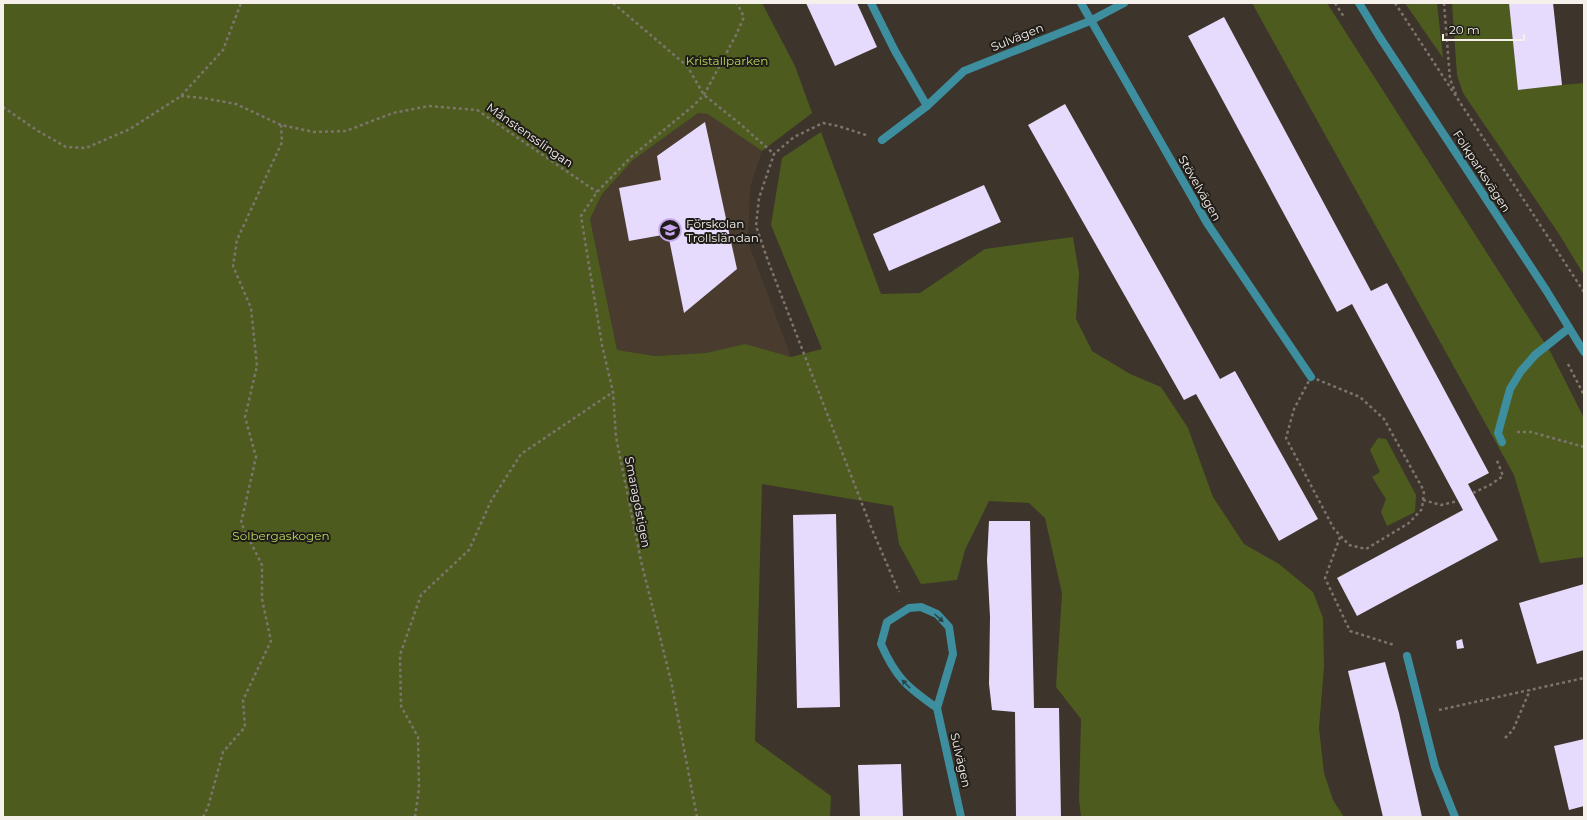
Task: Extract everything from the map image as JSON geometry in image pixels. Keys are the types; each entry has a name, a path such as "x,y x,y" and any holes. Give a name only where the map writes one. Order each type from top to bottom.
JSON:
{"street":[{"path":"871,3 895,51 927,106"},
{"name":"Stövelvägen","path":"1081,3 1207,223 1311,377"},
{"name":"Sulvägen","path":"882,140 927,106 964,71 1090,21 1124,3"},
{"name":"Folkparksvägen","path":"1358,3 1546,290 1584,352"},
{"path":"1502,442 1498,433 1510,389 1521,370 1535,355 1569,328"},
{"name":"Sulvägen","path":"906,609 921,607 936,614 949,627 953,654 937,708 961,817"},
{"path":"906,609 887,622 881,644 898,676 913,691 937,708"},
{"path":"1406,656 1434,768 1455,817"}],"path":[{"path":"3,107 38,131 66,147 86,148 130,128 181,96 222,50 241,3"},
{"path":"613,3 687,66 704,94 774,154"},
{"name":"Smaragdstigen","path":"697,817 671,681 641,561 618,445 614,392 602,345 581,216 597,192 631,158 693,106 704,94 736,36 744,17 737,3"},
{"path":"1395,3 1584,292"},
{"path":"1444,3 1450,79 1458,100"},
{"name":"Månstensslingan","path":"181,96 236,104 281,125 314,132 346,131 393,113 429,106 477,110 597,192"},
{"path":"882,140 838,126 823,123 794,137 774,154 759,198 756,226 771,269 871,527 906,609"},
{"path":"203,817 208,807 223,752 245,727 243,700 272,641 262,599 262,565 241,523 256,456 244,417 257,366 251,308 233,266 237,240 282,142 281,125"},
{"path":"1311,377 1360,397 1384,419 1424,491 1423,500 1422,509 1409,523 1366,549 1349,545 1334,529 1286,438 1294,409 1311,377"},
{"path":"414,817 419,789 418,737 401,706 400,655 421,595 469,550 490,501 521,454 614,392"},
{"path":"1473,493 1490,485 1503,476 1494,452 1510,432 1531,432 1584,447"},
{"path":"1423,500 1441,505 1458,501"},
{"path":"1341,536 1325,578 1350,631 1395,646 1406,656"},
{"path":"1421,714 1584,678"},
{"path":"1505,738 1513,730 1530,690"}],"shaded area":[{"name":"Förskolan Trollsländan","path":"698,113 708,113 762,151 750,187 748,242 791,357 745,344 706,353 655,356 617,350 590,219 602,194 633,160"}],"green space":[{"name":"Solbergaskogen","path":"3,3 762,3 795,66 812,113 762,151 708,114 698,113 633,160 602,194 590,219 617,350 655,356 706,353 745,344 791,357 822,349 771,225 782,158 821,132 881,294 920,293 985,249 1073,237 1079,273 1076,319 1092,351 1130,374 1161,387 1188,428 1213,497 1244,544 1279,564 1313,592 1323,618 1324,667 1319,728 1324,773 1333,800 1344,817 1081,817 1079,799 1081,719 1056,687 1062,593 1045,518 1029,503 989,501 965,550 957,580 921,584 899,544 893,506 762,484 755,741 831,796 830,817 3,817"},
{"path":"1252,3 1327,3 1551,353 1584,418 1584,557 1540,563 1514,475"},
{"path":"1405,3 1437,3 1443,58"},
{"path":"1452,3 1509,3 1562,85 1584,83 1584,275 1559,234 1463,93 1457,75"},
{"path":"1378,438 1386,439 1416,495 1415,512 1387,526 1381,512 1386,499 1372,477 1380,472 1370,450"}],"building":[{"path":"806,3 857,3 877,47 835,66"},
{"path":"1509,3 1553,3 1562,85 1518,90"},
{"path":"1224,17 1371,291 1387,283 1489,473 1468,484 1498,540 1357,616 1337,578 1463,510 1352,304 1337,312 1188,36"},
{"path":"1065,104 1220,379 1235,371 1318,519 1279,541 1196,394 1184,400 1028,125"},
{"path":"705,122 737,269 684,313 668,234 629,241 619,188 661,180 657,156"},
{"path":"984,185 1001,222 889,271 873,234"},
{"path":"836,514 840,707 797,708 793,515"},
{"path":"989,521 1030,521 1034,708 1059,708 1061,817 1016,817 1015,712 992,710 989,684 990,617 987,560"},
{"path":"1584,584 1584,650 1537,664 1519,603"},
{"path":"1462,639 1464,648 1457,649 1456,641"},
{"path":"1385,662 1399,713 1422,817 1383,817 1348,671"},
{"path":"1584,739 1584,806 1569,810 1554,746"},
{"path":"901,764 903,817 860,817 858,765"}],"place":[{"name":"Förskolan Trollsländan","path":"670,230"}],"park label":[{"name":"Kristallparken","path":"727,60"}]}
